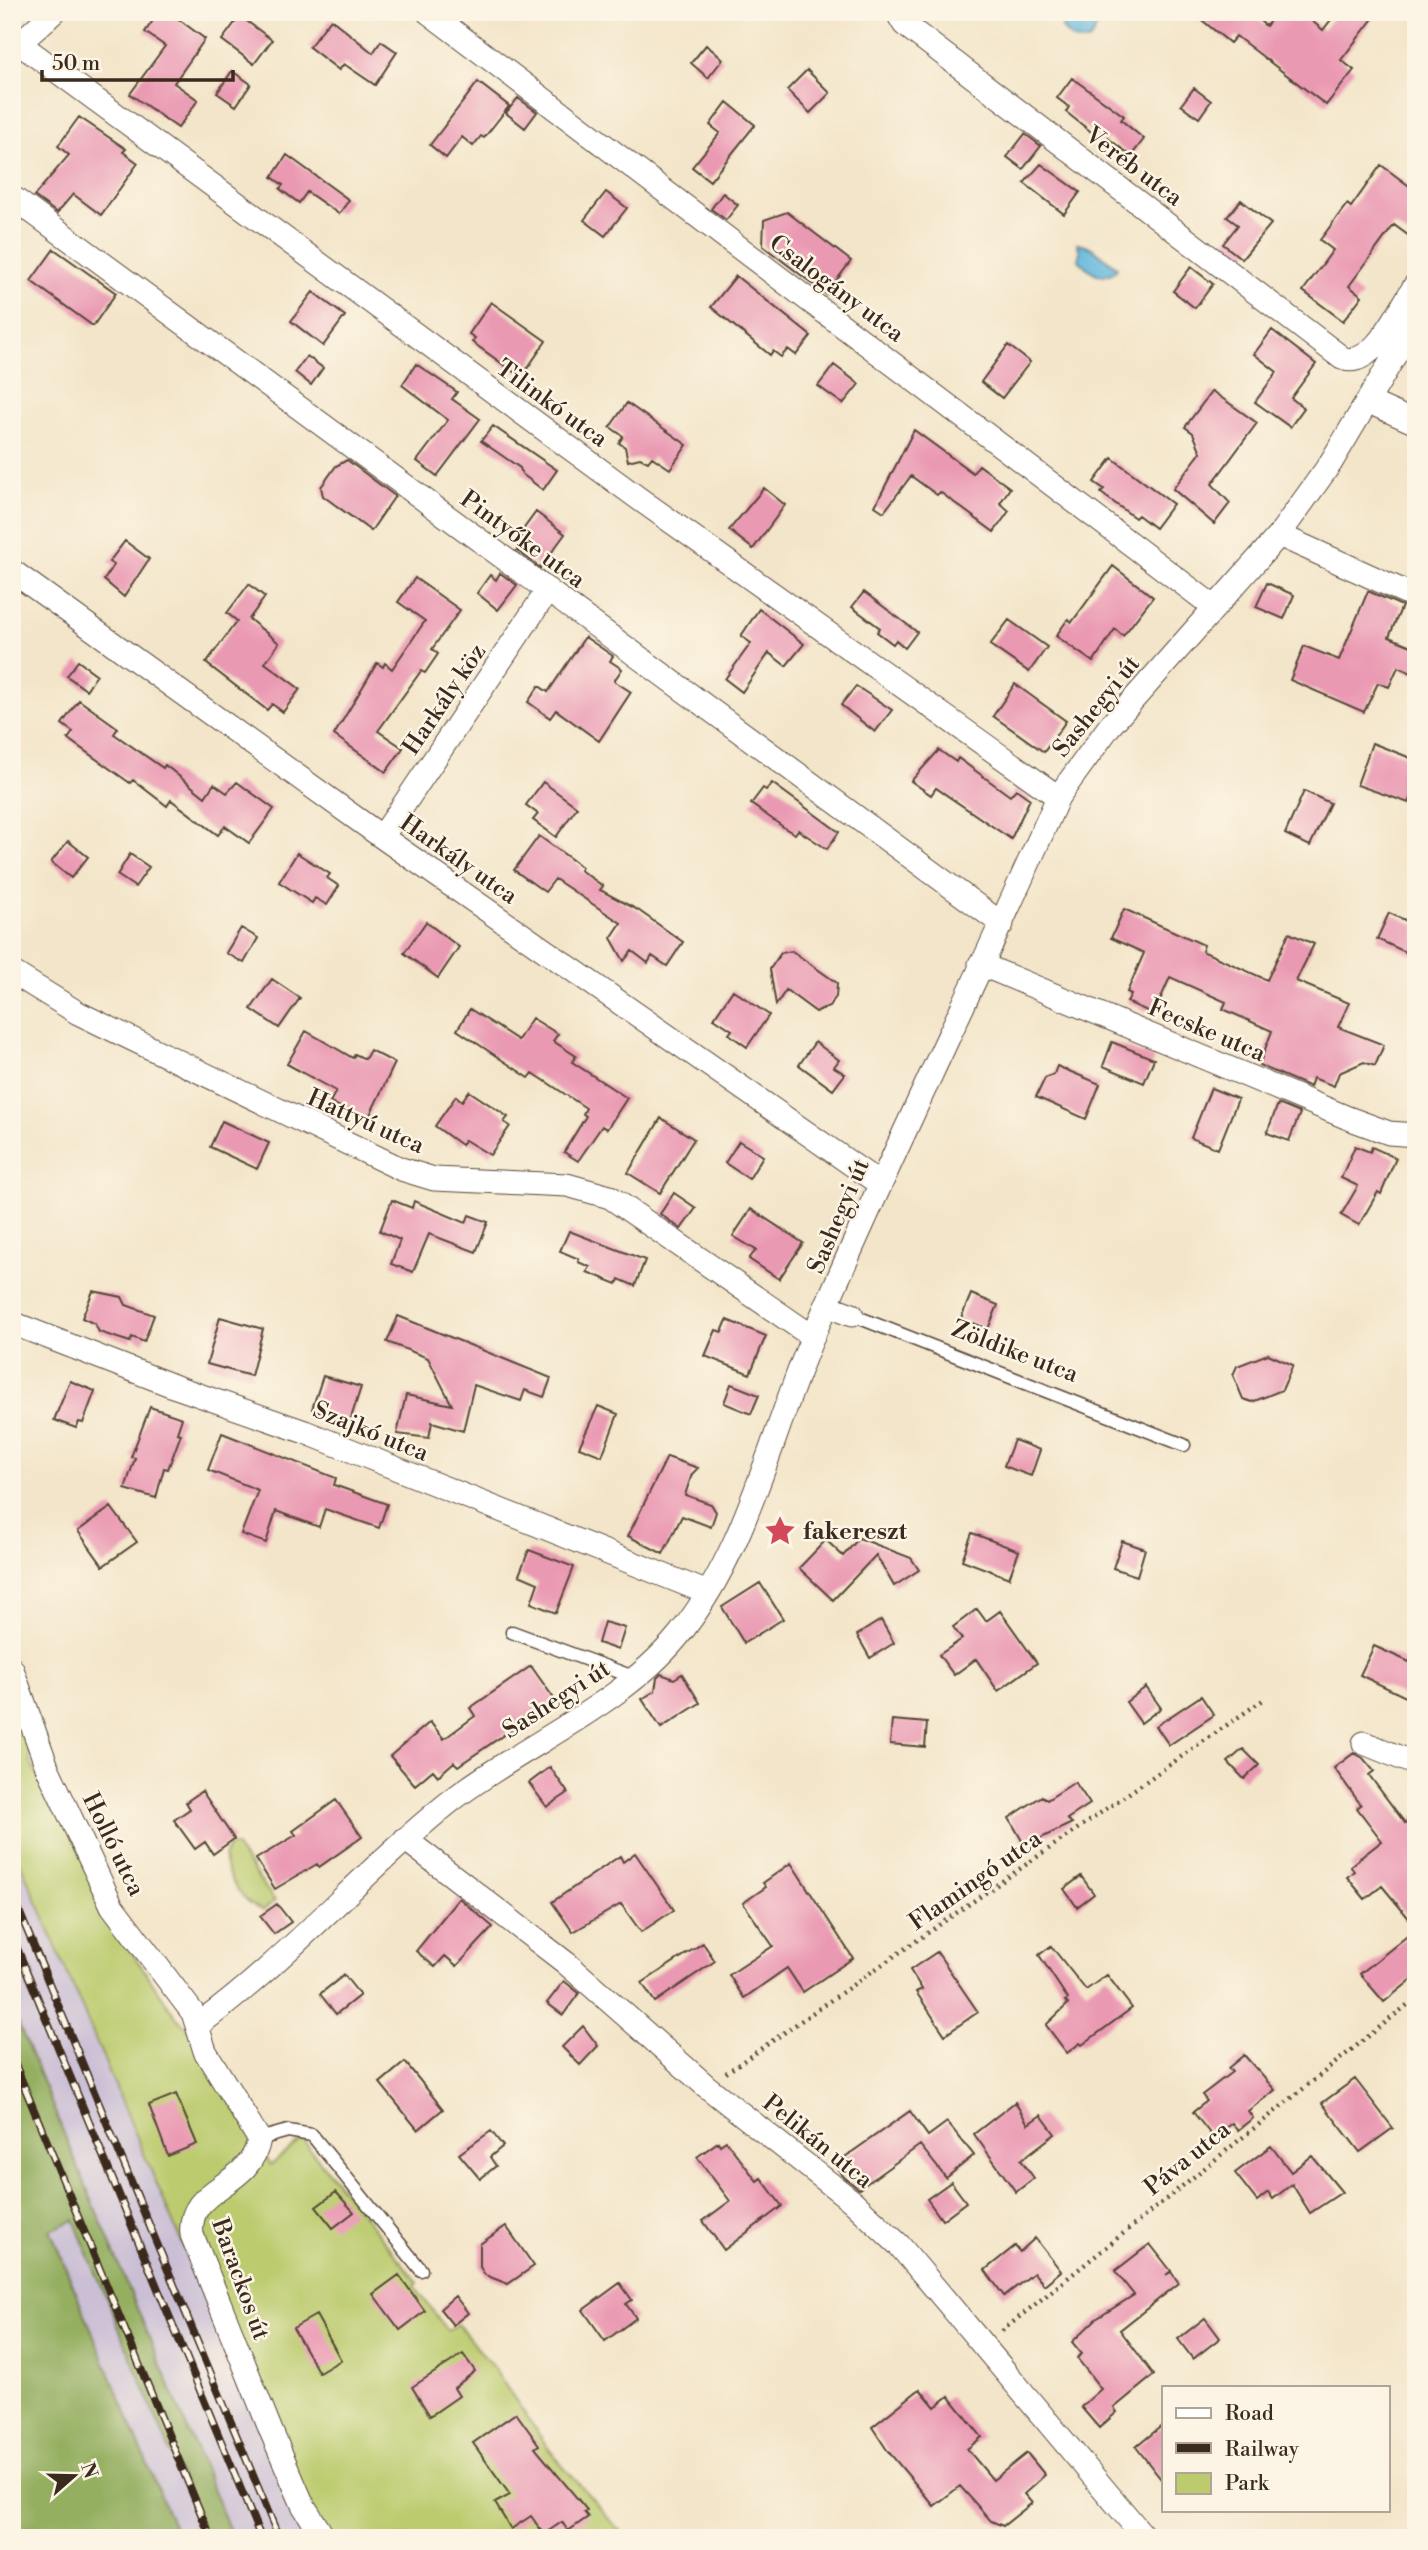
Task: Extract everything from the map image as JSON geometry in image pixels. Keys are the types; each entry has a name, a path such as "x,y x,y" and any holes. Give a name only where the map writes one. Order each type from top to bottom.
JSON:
{"street":[{"path":"16,47 54,12"},
{"name":"Csalogány utca","path":"428,12 1214,607"},
{"name":"Veréb utca","path":"897,12 904,24 1342,358 1356,361 1371,354 1416,284"},
{"name":"Tilinkó utca","path":"16,47 638,498 1058,797"},
{"name":"Pintyőke utca","path":"12,197 1002,924"},
{"name":"Sashegyi út","path":"198,2025 232,2000 405,1839 451,1801 648,1670 680,1634 708,1593 746,1514 813,1336 1058,797 1109,727 1279,535 1331,464 1416,320"},
{"path":"1369,402 1416,423"},
{"path":"1279,535 1416,597"},
{"name":"Harkály utca","path":"12,571 382,837 880,1184"},
{"name":"Harkály köz","path":"382,837 548,590"},
{"name":"Fecske utca","path":"980,964 1348,1118 1389,1133 1416,1135"},
{"name":"Hattyú utca","path":"12,972 78,1013 401,1169 435,1180 567,1185 610,1197 813,1336"},
{"name":"Zöldike utca","path":"828,1306 852,1315"},
{"name":"Szajkó utca","path":"12,1323 176,1387 304,1432 708,1593"},
{"name":"Holló utca","path":"12,1669 47,1767 112,1906 193,2013 198,2025"},
{"path":"1364,1743 1416,1764"},
{"name":"Pelikán utca","path":"405,1839 566,1963 706,2086 852,2200 898,2245 1145,2538"},
{"path":"198,2025 205,2051 259,2139"},
{"name":"Barackos út","path":"259,2139 252,2163 238,2177 197,2206 190,2219 192,2235 303,2505 324,2538"}],"lane":[{"name":"Zöldike utca","path":"852,1315 1184,1445"},
{"path":"512,1632 636,1678"},
{"path":"259,2139 288,2131 302,2131 312,2135 421,2270"}],"path":[{"name":"Flamingó utca","path":"706,2086 1263,1700"},
{"name":"Páva utca","path":"982,2346 1416,1998"}],"shaded area":[{"path":"12,1843 307,2538 233,2538 12,2009"},
{"path":"74,2220 206,2538 178,2538 49,2229"}],"green space":[{"path":"12,1680 26,1721 30,1762 93,1871 100,1906 177,2018 194,2035 216,2078 271,2165 302,2139 418,2283 415,2287 448,2331 458,2324 492,2366 551,2452 626,2538 307,2538 12,1843"},
{"path":"229,1846 235,1846 275,1901 263,1910 248,1902 236,1888 225,1864 224,1856"},
{"path":"12,2009 233,2538 206,2538 74,2220 50,2230 178,2538 12,2538"}],"water":[{"path":"1064,12 1092,13 1098,25 1090,40 1077,41 1068,35 1062,28"},
{"path":"1077,243 1094,249 1117,267 1116,270 1106,275 1091,271 1078,259 1080,252"}],"building":[{"path":"159,12 169,12 205,39 174,83 198,100 178,128 130,94 165,46 145,32"},
{"path":"1192,12 1249,12 1266,26 1277,12 1301,12 1323,30 1337,12 1378,12 1341,60 1354,70 1326,105 1236,36 1230,43"},
{"path":"240,16 272,40 254,64 222,40"},
{"path":"331,19 373,53 381,41 397,52 375,85 344,64 339,70 309,47"},
{"path":"706,45 723,59 708,78 691,63"},
{"path":"807,70 830,93 810,113 787,90"},
{"path":"232,71 251,84 236,106 217,93"},
{"path":"1072,78 1124,116 1121,120 1144,139 1131,156 1108,138 1104,142 1066,112 1069,107 1057,98"},
{"path":"478,82 509,106 484,138 481,136 473,146 462,137 446,158 430,145"},
{"path":"1194,88 1211,101 1199,118 1181,105"},
{"path":"518,98 537,112 525,128 506,113"},
{"path":"727,102 755,125 710,181 692,167 720,133 710,125"},
{"path":"79,117 126,149 123,152 138,163 101,215 73,194 57,213 34,196 69,155 58,146"},
{"path":"1025,134 1041,146 1023,169 1007,157"},
{"path":"287,155 349,200 339,214 307,192 299,203 280,189 283,185 272,177"},
{"path":"1041,164 1080,192 1064,214 1024,183"},
{"path":"1381,165 1416,191 1416,241 1394,225 1349,286 1362,296 1343,321 1303,291 1333,250 1320,240 1347,204 1351,207"},
{"path":"606,192 627,208 605,236 584,220"},
{"path":"723,193 738,205 726,220 711,209"},
{"path":"1241,200 1271,224 1242,259 1223,244 1238,225 1227,217"},
{"path":"787,212 851,261 826,294 763,246 764,220"},
{"path":"54,249 116,293 93,326 31,281"},
{"path":"1191,267 1213,284 1195,308 1173,291"},
{"path":"736,276 811,336 796,355 788,349 781,357 773,351 770,355 711,307"},
{"path":"313,292 345,316 323,346 291,321"},
{"path":"491,302 546,341 524,373 517,368 514,372 472,342 475,338 469,334"},
{"path":"1272,330 1316,364 1291,398 1304,408 1290,427 1255,402 1277,372 1254,354"},
{"path":"1008,345 1030,362 1002,398 981,382"},
{"path":"307,356 323,368 311,385 295,372"},
{"path":"416,364 457,392 452,399 480,419 437,476 417,461 448,420 402,385"},
{"path":"834,365 859,384 843,404 818,386"},
{"path":"1212,391 1257,423 1212,484 1230,503 1214,524 1173,489 1201,452 1193,433 1185,427"},
{"path":"627,403 687,445 670,469 652,457 648,462 640,458 628,461 625,447 619,443 623,436 610,427"},
{"path":"493,426 557,470 543,490 522,474 520,468 481,441"},
{"path":"914,430 973,473 979,465 1010,488 1000,503 1009,511 994,532 940,492 937,495 911,476 884,512 875,506"},
{"path":"1112,458 1173,504 1155,528 1138,515 1135,518 1101,493 1104,489 1094,482"},
{"path":"347,460 395,496 371,531 323,496 321,487 336,466"},
{"path":"764,488 785,505 753,549 729,530"},
{"path":"536,512 565,534 540,568 517,550 525,539 519,535"},
{"path":"125,541 149,559 124,597 104,580 114,565 109,562"},
{"path":"1113,566 1153,597 1123,636 1115,629 1093,662 1056,636 1068,619 1072,622"},
{"path":"500,573 517,585 498,610 477,593 490,575 496,580"},
{"path":"415,578 460,610 432,649 438,654 425,673 421,671 378,731 403,748 386,772 334,735 377,663 383,667 385,663 392,669 425,621 398,602"},
{"path":"1267,583 1294,595 1284,619 1256,607"},
{"path":"249,584 265,597 249,619 279,643 265,663 300,689 283,712 272,704 267,710 206,663 237,621 227,613"},
{"path":"1368,591 1402,606 1389,637 1416,648 1416,675 1398,667 1389,687 1378,683 1364,712 1290,680 1304,646 1339,660"},
{"path":"864,592 917,632 905,648 896,640 893,644 877,632 880,628 852,607"},
{"path":"759,609 804,644 786,666 769,653 742,692 725,679 751,643 741,636"},
{"path":"1009,620 1047,647 1029,672 990,645"},
{"path":"585,637 613,656 610,661 622,669 614,681 631,692 599,741 556,710 550,718 528,702 539,686 548,692"},
{"path":"78,661 97,675 86,690 67,676"},
{"path":"1015,684 1066,721 1044,752 993,716"},
{"path":"856,686 892,710 875,732 841,705"},
{"path":"79,700 118,728 114,734 163,768 165,765 205,797 214,784 227,793 237,782 274,809 249,843 225,826 218,835 171,800 167,806 133,780 130,783 68,739 73,732 62,724"},
{"path":"1372,743 1416,760 1416,788 1409,803 1357,785"},
{"path":"939,750 956,762 958,758 1010,796 1016,789 1030,799 1011,839 936,788 931,795 911,781"},
{"path":"543,782 577,807 556,837 533,820 538,814 526,805"},
{"path":"772,783 839,832 827,849 798,830 795,834 786,829 751,804 763,788 766,790"},
{"path":"1304,791 1330,803 1310,846 1285,834"},
{"path":"539,836 582,867 580,870 603,886 600,890 638,910 683,942 667,966 652,956 648,963 632,951 624,961 611,938 621,923 555,879 545,892 514,870"},
{"path":"68,841 88,857 71,878 51,862"},
{"path":"297,853 330,874 327,878 339,886 327,905 315,898 312,903 279,882"},
{"path":"130,854 149,867 135,887 117,875"},
{"path":"1124,909 1204,945 1202,951 1267,980 1289,933 1314,944 1296,981 1349,1003 1338,1027 1384,1045 1375,1066 1364,1062 1339,1073 1334,1086 1313,1078 1310,1087 1259,1065 1272,1031 1223,1009 1226,1002 1170,977 1154,1014 1127,1002 1131,994 1127,992 1144,953 1111,938"},
{"path":"1389,913 1416,925 1416,957 1377,939"},
{"path":"426,922 459,947 438,978 404,953"},
{"path":"241,928 258,938 244,963 226,953"},
{"path":"792,951 837,983 836,997 829,1006 816,1012 786,990 776,1005 770,969 781,953"},
{"path":"272,979 300,998 279,1028 251,1009"},
{"path":"733,990 769,1015 747,1047 729,1034 732,1030 714,1018"},
{"path":"470,1009 518,1040 532,1018 558,1034 553,1041 576,1056 572,1062 627,1098 607,1129 602,1126 578,1161 564,1152 586,1116 583,1114 586,1108 533,1073 529,1078 457,1030"},
{"path":"306,1031 353,1058 355,1054 365,1059 370,1050 395,1063 367,1121 330,1102 336,1091 287,1064"},
{"path":"815,1042 839,1060 834,1067 845,1074 833,1090 799,1065"},
{"path":"1112,1042 1154,1059 1144,1083 1103,1066"},
{"path":"1057,1066 1100,1084 1086,1119 1036,1097 1045,1078 1054,1074"},
{"path":"1211,1088 1238,1099 1218,1149 1191,1138"},
{"path":"469,1091 508,1117 504,1122 510,1126 490,1155 465,1140 461,1145 435,1126 456,1096 462,1101"},
{"path":"1278,1104 1300,1113 1289,1141 1267,1133"},
{"path":"661,1118 694,1139 660,1193 628,1173"},
{"path":"222,1121 269,1143 257,1169 210,1147"},
{"path":"739,1141 763,1156 749,1179 725,1163"},
{"path":"1355,1146 1370,1152 1372,1147 1396,1158 1381,1194 1378,1192 1359,1225 1341,1215 1358,1186 1341,1178"},
{"path":"674,1193 696,1208 681,1229 660,1214"},
{"path":"392,1200 412,1208 414,1201 466,1223 469,1215 488,1222 476,1252 429,1234 413,1272 391,1264 400,1240 380,1231"},
{"path":"751,1209 803,1243 779,1279 749,1259 756,1250 733,1236"},
{"path":"569,1231 645,1260 635,1286 619,1279 617,1284 587,1272 590,1267 560,1251"},
{"path":"93,1291 122,1297 126,1305 154,1315 144,1342 132,1337 130,1342 99,1332 95,1324 82,1318"},
{"path":"971,1294 998,1305 988,1329 961,1318"},
{"path":"398,1316 551,1378 544,1397 525,1390 521,1401 474,1385 463,1431 432,1422 429,1438 397,1434 406,1395 452,1405 428,1358 387,1342"},
{"path":"220,1317 263,1329 251,1376 207,1364"},
{"path":"727,1320 766,1336 750,1374 705,1356 716,1330 722,1332"},
{"path":"1268,1354 1293,1365 1282,1390 1252,1402 1243,1399 1233,1375 1237,1366"},
{"path":"323,1376 361,1387 350,1421 312,1409"},
{"path":"70,1381 95,1391 83,1423 79,1422 76,1428 54,1420"},
{"path":"731,1384 759,1395 751,1414 724,1403"},
{"path":"598,1406 618,1414 602,1456 579,1447"},
{"path":"150,1407 182,1418 177,1433 181,1434 168,1469 164,1468 156,1498 125,1489 135,1458 131,1457"},
{"path":"222,1433 336,1478 334,1485 387,1504 379,1528 325,1509 319,1527 276,1511 266,1543 241,1534 258,1490 208,1470"},
{"path":"1014,1440 1040,1450 1031,1476 1004,1466"},
{"path":"667,1457 698,1468 692,1474 685,1495 711,1504 716,1512 711,1527 682,1516 663,1554 628,1536"},
{"path":"111,1507 137,1542 103,1566 78,1531"},
{"path":"972,1533 1019,1551 1009,1578 962,1560"},
{"path":"859,1538 911,1558 919,1570 894,1586 876,1555 833,1600 799,1568 826,1540 843,1556"},
{"path":"1122,1541 1145,1549 1137,1576 1113,1568"},
{"path":"529,1550 574,1567 556,1613 531,1603 538,1583 519,1575"},
{"path":"760,1583 783,1619 744,1643 722,1607"},
{"path":"977,1609 986,1621 1000,1611 1037,1663 998,1691 976,1659 954,1675 939,1655 962,1639 953,1627"},
{"path":"881,1620 894,1643 870,1658 857,1635"},
{"path":"604,1622 625,1628 618,1650 598,1643"},
{"path":"1374,1646 1416,1665 1416,1702 1360,1675"},
{"path":"531,1666 555,1700 458,1766 454,1762 438,1776 433,1770 415,1785 390,1756 430,1722 444,1739 475,1716 470,1708"},
{"path":"661,1674 674,1679 682,1674 700,1703 661,1728 642,1699 655,1691 657,1678"},
{"path":"1146,1687 1161,1708 1141,1723 1126,1702"},
{"path":"1201,1696 1214,1715 1169,1745 1156,1726"},
{"path":"892,1720 927,1723 925,1747 890,1744"},
{"path":"1243,1749 1259,1765 1244,1779 1228,1762"},
{"path":"1354,1753 1363,1758 1374,1771 1369,1775 1405,1823 1416,1815 1416,1927 1382,1886 1365,1899 1347,1877 1354,1871 1350,1866 1382,1841 1357,1808 1361,1805 1334,1768"},
{"path":"550,1767 568,1793 547,1807 529,1783"},
{"path":"1075,1782 1090,1804 1067,1819 1072,1823 1025,1846 1009,1818 1042,1796 1047,1800"},
{"path":"202,1791 234,1839 213,1854 205,1842 195,1849 174,1820 190,1809 186,1802"},
{"path":"336,1800 362,1837 319,1867 317,1864 275,1889 256,1859 296,1835 293,1831"},
{"path":"635,1853 674,1910 641,1932 621,1904 573,1932 552,1902 620,1856 623,1862"},
{"path":"791,1863 853,1958 803,1992 787,1968 744,1998 729,1975 773,1946 743,1903 766,1887 763,1883"},
{"path":"1081,1876 1094,1894 1077,1907 1064,1889"},
{"path":"459,1898 493,1927 457,1966 445,1956 435,1967 416,1951"},
{"path":"277,1904 291,1922 274,1934 260,1916"},
{"path":"1416,1929 1416,1976 1384,2002 1360,1974"},
{"path":"703,1943 715,1961 655,2002 642,1983"},
{"path":"1051,1946 1086,1990 1107,1975 1132,2008 1067,2053 1046,2025 1068,2004 1065,2001 1068,1999 1039,1955"},
{"path":"937,1952 978,2012 945,2035 916,1992 922,1989 910,1970"},
{"path":"344,1975 360,1995 336,2014 320,1994"},
{"path":"564,1981 579,1993 563,2015 547,2003"},
{"path":"583,2026 598,2046 580,2065 562,2047"},
{"path":"1244,2055 1275,2090 1248,2111 1253,2118 1238,2130 1232,2123 1213,2137 1193,2112 1207,2101 1202,2095 1232,2072 1228,2068"},
{"path":"405,2062 443,2109 418,2130 380,2083"},
{"path":"1355,2079 1393,2128 1360,2152 1322,2103"},
{"path":"176,2094 197,2144 168,2156 149,2105"},
{"path":"1015,2102 1028,2124 1041,2115 1055,2134 1021,2160 1034,2178 1016,2192 974,2134"},
{"path":"910,2111 928,2136 947,2122 974,2155 946,2178 920,2145 859,2189 844,2177 835,2164"},
{"path":"491,2131 503,2146 490,2157 496,2166 480,2179 459,2154"},
{"path":"726,2141 757,2181 761,2178 782,2206 724,2250 703,2221 730,2201 697,2157 718,2142 720,2145"},
{"path":"1271,2146 1291,2172 1312,2156 1342,2192 1310,2213 1292,2184 1273,2199 1268,2192 1257,2201 1235,2173"},
{"path":"951,2182 966,2202 942,2220 927,2199"},
{"path":"336,2192 354,2212 333,2228 316,2207"},
{"path":"506,2226 534,2266 508,2284 485,2275 480,2267 480,2244"},
{"path":"1035,2238 1061,2271 1044,2285 1034,2273 1004,2296 985,2270 1015,2246 1020,2252"},
{"path":"1150,2244 1171,2271 1166,2275 1171,2272 1179,2283 1120,2330 1154,2375 1114,2408 1117,2412 1099,2428 1081,2407 1101,2389 1077,2358 1082,2354 1072,2342 1096,2319 1134,2295 1115,2271"},
{"path":"399,2275 425,2311 400,2330 373,2294"},
{"path":"620,2283 632,2300 626,2304 636,2318 605,2341 583,2310"},
{"path":"455,2296 468,2313 453,2325 440,2309"},
{"path":"316,2315 341,2360 319,2373 293,2328"},
{"path":"1205,2318 1220,2338 1193,2359 1178,2339"},
{"path":"463,2354 475,2371 454,2388 459,2396 430,2416 412,2387"},
{"path":"920,2389 935,2407 949,2396 982,2437 967,2449 993,2480 1027,2453 1045,2475 1024,2494 1032,2503 1003,2526 991,2521 960,2486 934,2506 887,2450 872,2427"},
{"path":"516,2413 539,2445 535,2448 587,2510 584,2512 588,2517 568,2531 562,2522 544,2534 531,2516 511,2529 495,2503 510,2495 473,2443"},
{"path":"1162,2426 1162,2480 1136,2447"}],"railway":[{"path":"12,1894 279,2538"},
{"path":"12,1936 261,2538"},
{"path":"12,2057 211,2538"}],"place":[{"name":"fakereszt","path":"780,1531"}]}
